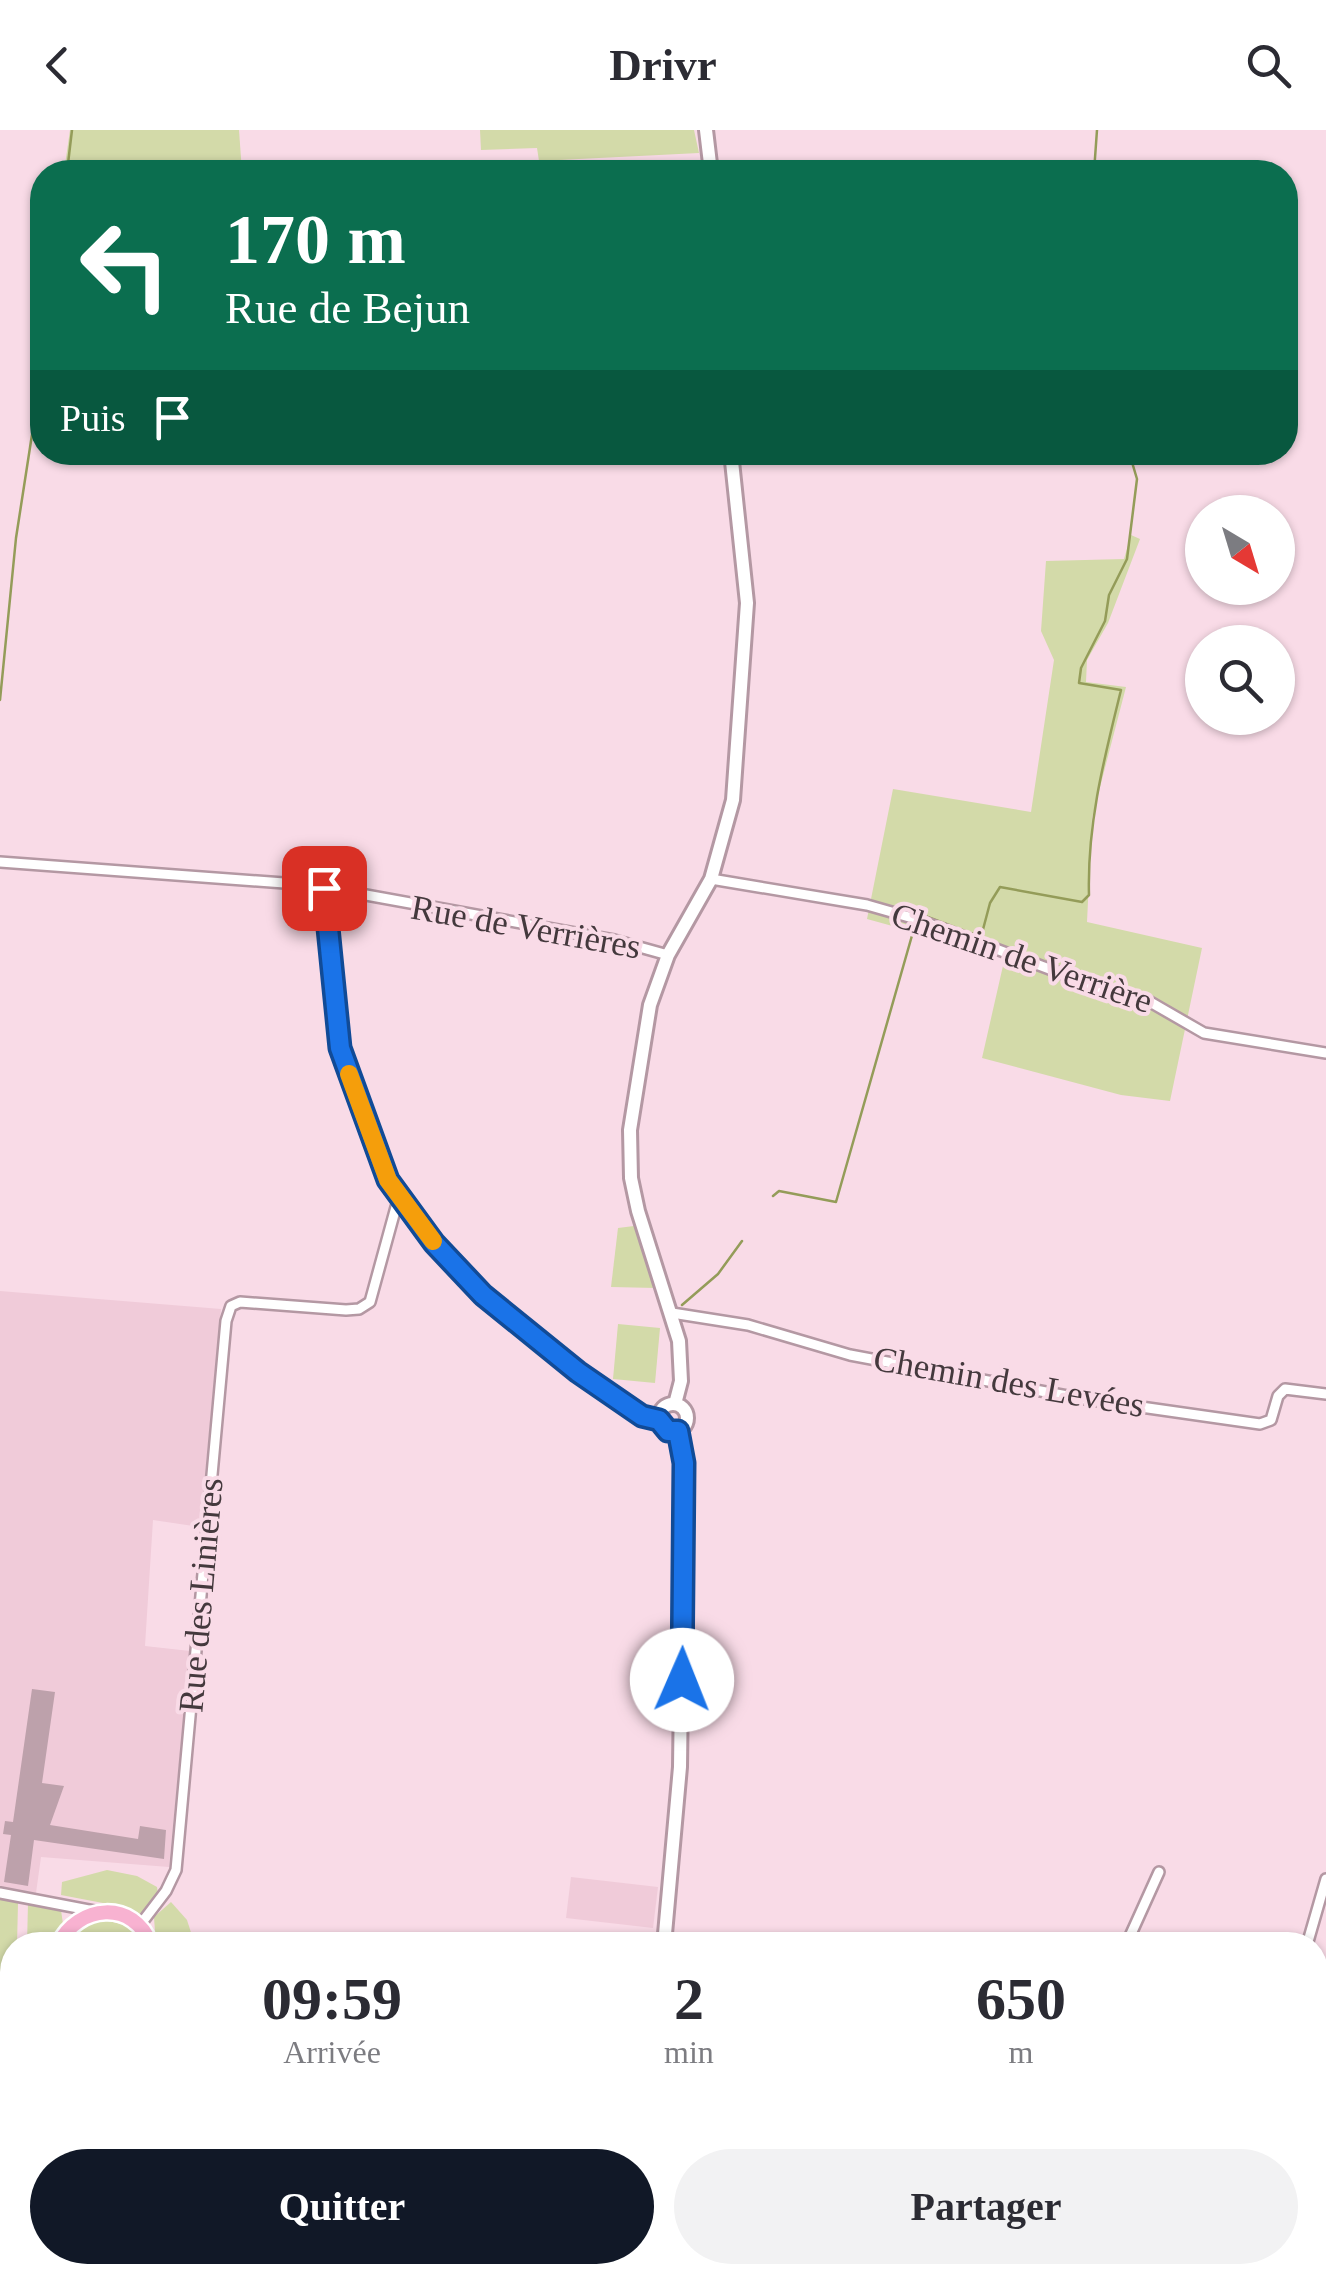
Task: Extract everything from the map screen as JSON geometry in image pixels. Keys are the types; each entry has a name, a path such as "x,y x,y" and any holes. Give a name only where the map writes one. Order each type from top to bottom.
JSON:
{"main road":[{"path":"66,1932 72,1923 97,1912 127,1916 142,1932"}],"street":[{"path":"706,130 710,160"},
{"path":"675,1404 682,1368 672,1313 644,1237 631,1178 630,1130 650,1005 668,956 711,879 728,827 747,603 733,465"},
{"name":"Rue de Verrières","path":"0,862 324,888 569,932 668,956"},
{"name":"Chemin de Verrière","path":"711,879 867,905 916,919 1108,991 1145,998 1204,1032 1326,1053"},
{"path":"324,888 340,1048 383,1168 402,1200 452,1264 511,1319 627,1407 659,1420 668,1431 678,1431 686,1424 687,1414 675,1404"},
{"name":"Rue des Linières","path":"148,1932 176,1870 226,1321 231,1306 240,1302 359,1309 370,1302 375,1292 396,1207 402,1200"},
{"name":"Chemin des Levées","path":"672,1313 748,1325 850,1355 1078,1398 1260,1424 1271,1420 1278,1396 1285,1388 1326,1394"},
{"path":"659,1420 663,1408 675,1404"},
{"path":"665,1932 680,1767 684,1463 678,1431"},
{"path":"1132,1932 1159,1872"},
{"path":"1311,1932 1326,1879"},
{"path":"0,1893 97,1912"},
{"path":"65,1906 72,1923"}],"shaded area":[{"path":"0,1291 221,1309 200,1527 153,1520 145,1646 190,1651 169,1867 41,1857 36,1893 0,1887"},
{"path":"571,1877 658,1887 653,1928 566,1918"}],"green space":[{"path":"70,130 239,130 241,160 66,160"},
{"path":"480,130 694,130 699,153 539,160 537,148 481,150"},
{"path":"1131,535 1140,539 1108,623 1087,660 1086,682 1126,687 1092,818 1087,922 1202,948 1170,1101 1121,1095 982,1058 1005,957 867,919 893,789 1031,812 1054,660 1041,631 1046,561 1124,559"},
{"path":"634,1226 656,1288 611,1287 618,1228"},
{"path":"618,1324 660,1328 655,1383 613,1379"},
{"path":"107,1870 137,1876 157,1887 158,1894 140,1914 129,1908 61,1895 62,1882"},
{"path":"0,1899 18,1903 17,1932 0,1932"},
{"path":"171,1902 187,1920 191,1932 155,1932 154,1917"},
{"path":"28,1903 61,1910 63,1924 59,1932 27,1932"},
{"path":"101,1919 129,1926 134,1932 76,1932"}],"building":[{"path":"32,1689 55,1692 42,1783 64,1786 50,1825 138,1839 140,1826 166,1830 164,1859 34,1840 28,1886 4,1882 11,1835 3,1834 5,1821 13,1822"}],"waterway":[{"path":"68,160 72,130"},
{"path":"1095,160 1097,130"},
{"path":"0,700 16,538 30,448"},
{"path":"917,913 981,937 990,903 1000,887 1082,902 1089,895 1094,817 1121,690 1079,683 1081,668 1105,621 1109,595 1127,559 1137,479 1133,465"},
{"path":"773,1196 779,1191 836,1202 915,925"},
{"path":"682,1305 718,1274 742,1241"}],"slow traffic":[{"path":"349,1074 388,1180 433,1241"}],"route":[{"path":"324,888 340,1048 388,1180 434,1243 483,1295 627,1407 659,1420 668,1431 678,1431 684,1463 682,1680"}]}
